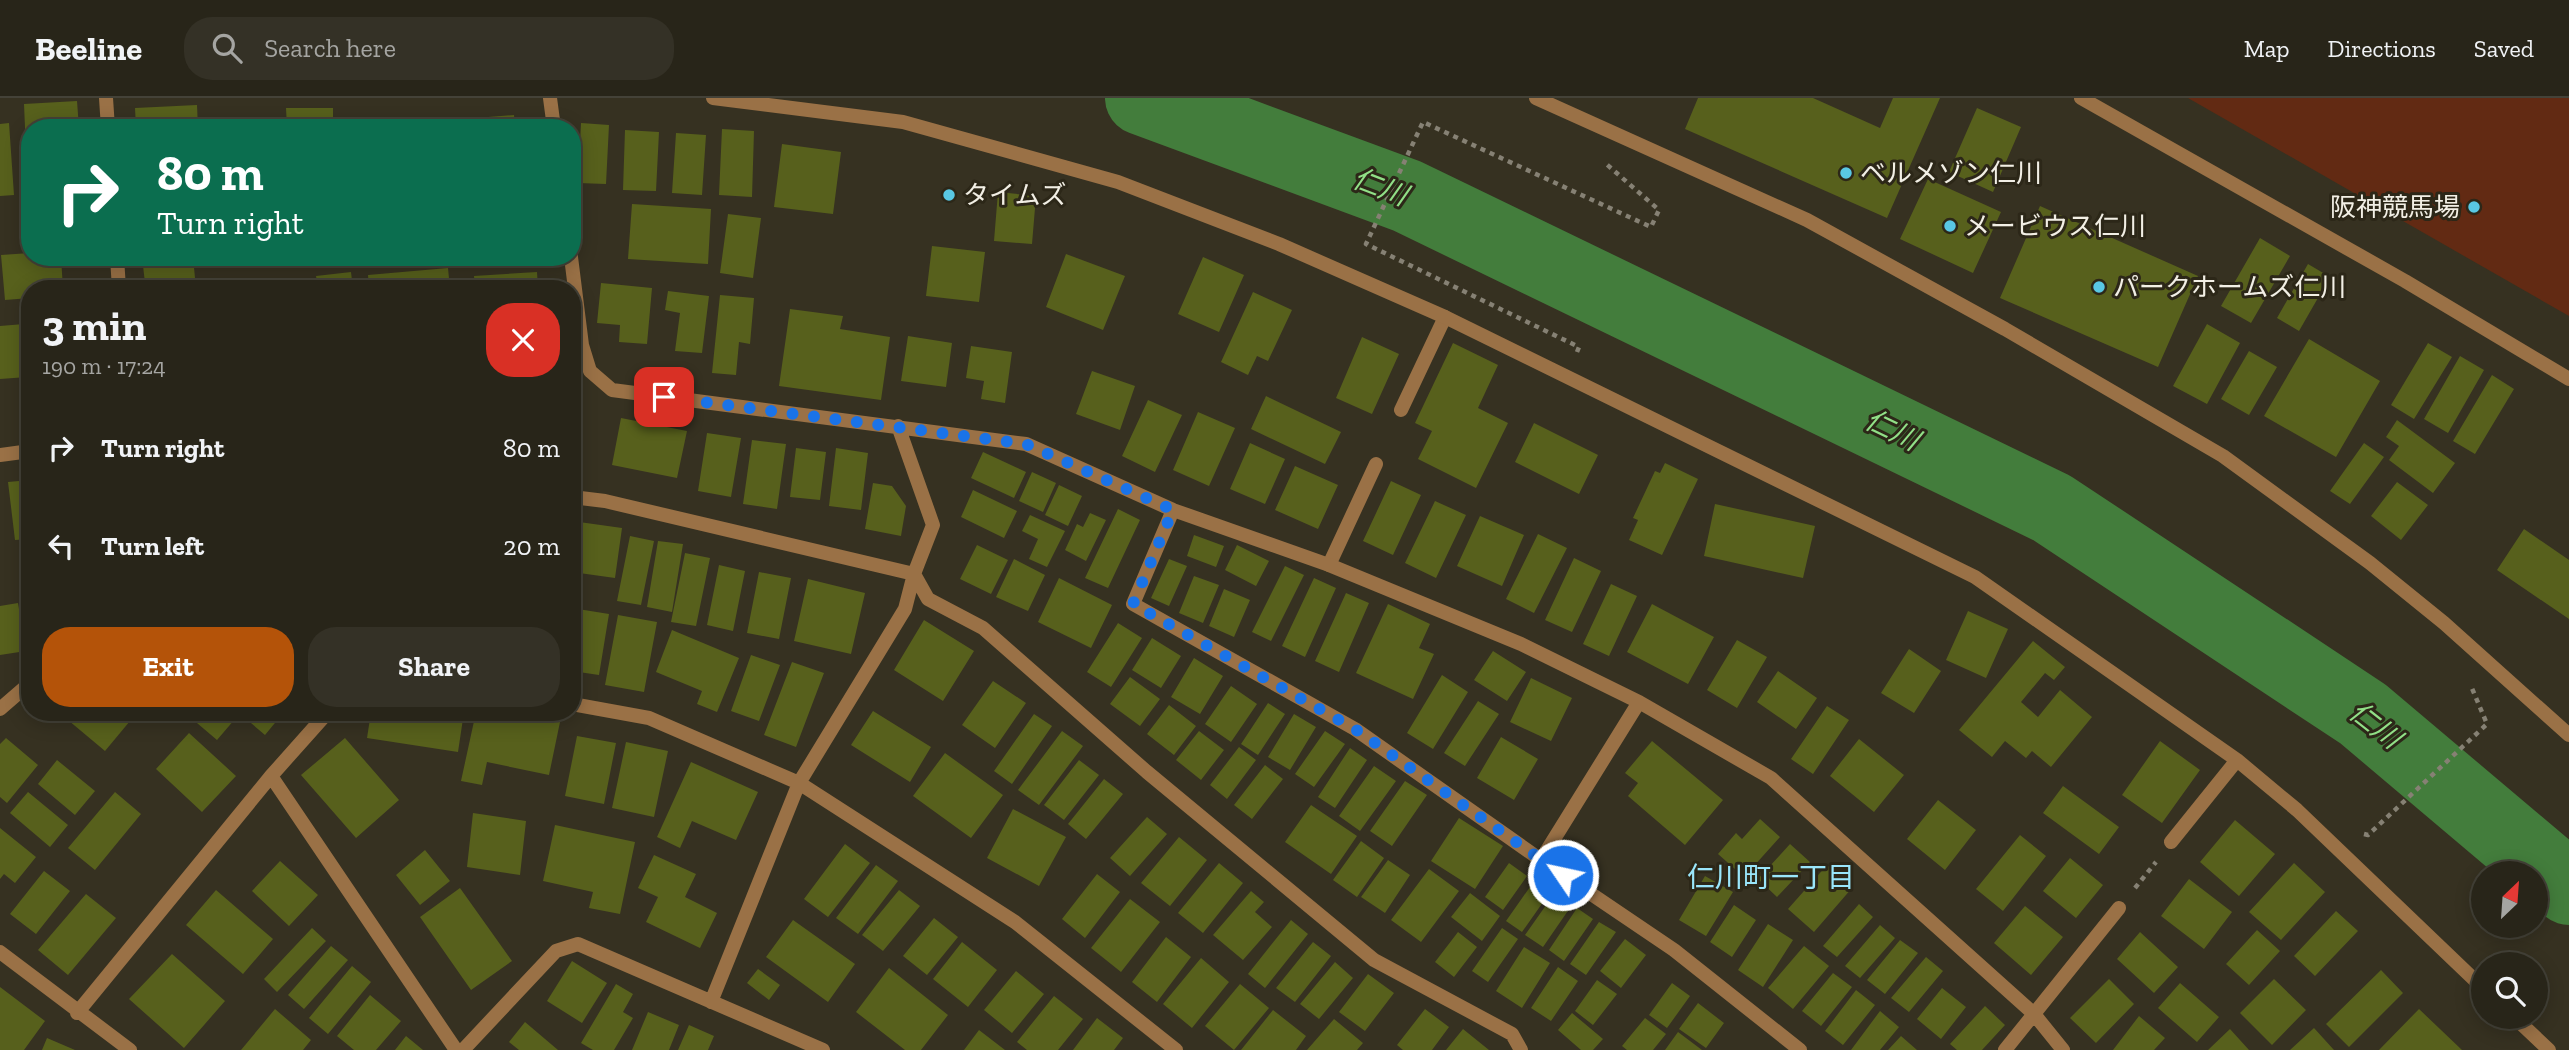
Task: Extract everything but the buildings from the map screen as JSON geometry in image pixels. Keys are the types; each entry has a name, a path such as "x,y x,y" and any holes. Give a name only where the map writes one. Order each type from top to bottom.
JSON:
{"street":[{"path":"106,98 107,119"},
{"path":"550,98 553,119"},
{"path":"713,98 903,122 1118,182 1303,254 1445,317 1975,577 2237,760 2297,810 2471,977"},
{"path":"1536,98 1807,220 2005,329 2223,456 2370,563 2444,623 2569,734"},
{"path":"2081,98 2405,281 2569,379"},
{"path":"1401,410 1445,317"},
{"path":"581,354 590,371 612,390 1026,444 1173,510 1329,565 1521,644 1640,702 1771,778 2034,1014 2063,1050"},
{"path":"711,1002 799,783 905,608 933,525 898,426"},
{"path":"0,455 21,452"},
{"path":"1329,565 1376,464"},
{"path":"581,498 605,501 914,575 928,599 983,628 1147,772 1374,960 1512,1034 1521,1050"},
{"path":"1173,510 1133,604 1355,729 1674,950 1800,1050"},
{"path":"0,709 21,691"},
{"path":"1541,860 1640,702"},
{"path":"581,706 649,718 799,783 1015,922 1176,1050"},
{"path":"77,1013 271,776 320,721"},
{"path":"2171,842 2237,760"},
{"path":"271,776 456,1050"},
{"path":"2005,1050 2119,908"},
{"path":"463,1050 556,951 578,944 823,1050"},
{"path":"0,952 77,1013 130,1050"},
{"path":"2527,1029 2549,1050"}],"path":[{"path":"1575,355 1579,347 1366,244 1423,122 1651,227 1659,210 1597,156"},
{"path":"2368,835 2487,724"},
{"path":"2119,908 2171,842"}],"shaded area":[{"name":"阪神競馬場","path":"2188,98 2569,98 2569,316"}],"waterway":[{"name":"仁川","path":"1142,98 1407,196 2052,508 2363,714 2569,888"}],"place":[{"name":"ベルメゾン仁川","path":"1846,173"},
{"name":"タイムズ","path":"949,195"},
{"name":"阪神競馬場","path":"2474,207"},
{"name":"メービウス仁川","path":"1950,226"},
{"name":"パークホームズ仁川","path":"2099,287"}],"district":[{"name":"仁川町一丁目","path":"1771,877"}],"route":[{"path":"664,397 1026,444 1173,510 1133,604 1355,729 1563,875"}]}
